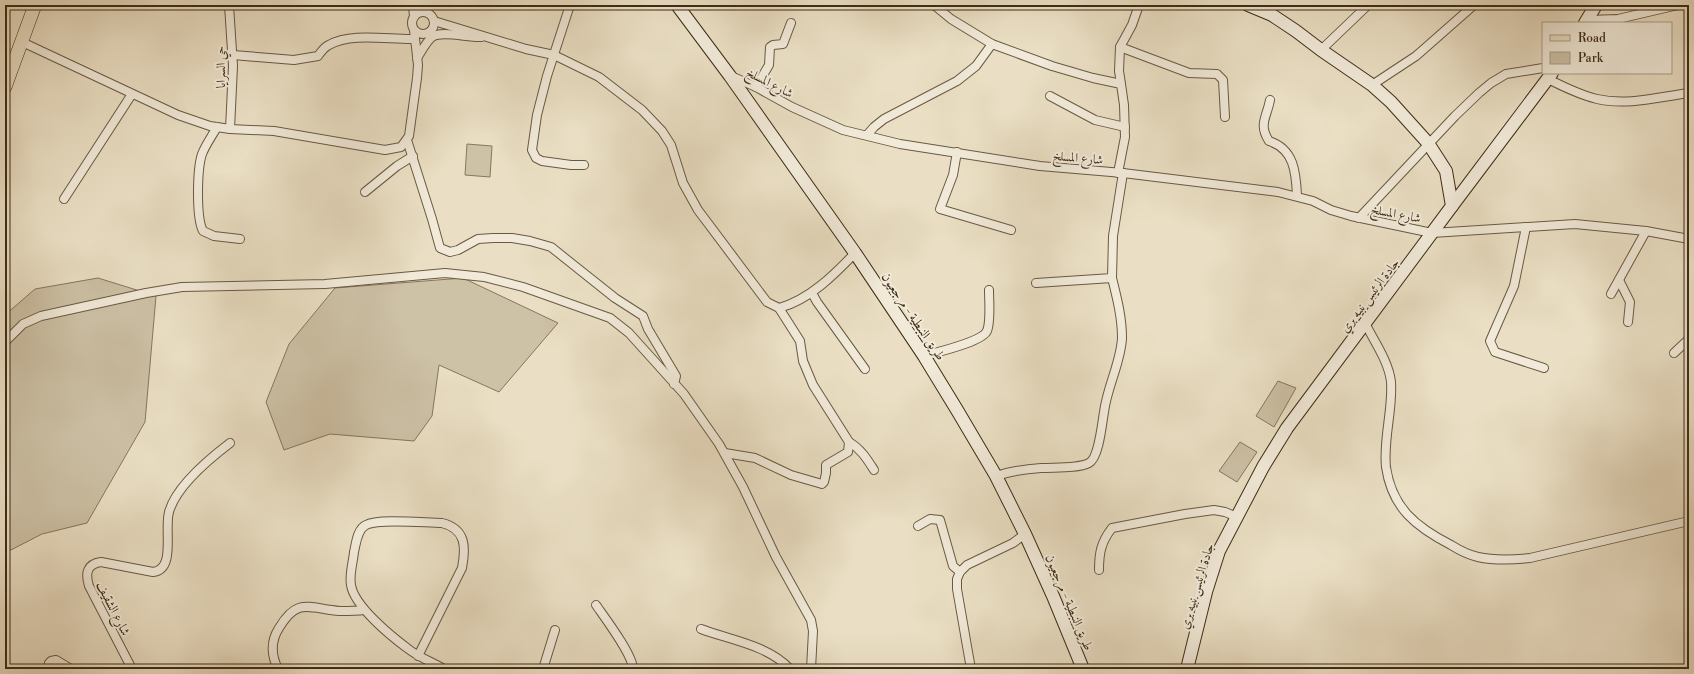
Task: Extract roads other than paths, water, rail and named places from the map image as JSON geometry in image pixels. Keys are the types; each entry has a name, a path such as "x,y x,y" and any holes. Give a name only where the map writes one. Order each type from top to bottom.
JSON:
{"main road":[{"path":"5,87 35,5"},
{"name":"طريق النبطية - مرجعيون","path":"678,5 855,253 924,356 996,476 1025,534 1053,596 1083,669"},
{"path":"1248,5 1272,15 1290,27 1372,85 1391,102 1428,143 1446,171 1452,206"},
{"path":"1586,22 1596,5"},
{"name":"جادة الرئيس نبيه بري","path":"1187,669 1213,569 1220,551 1263,467 1287,428 1550,76"}],"street":[{"name":"حي السرايا","path":"229,5 233,55 233,86 230,129"},
{"path":"413,5 417,11 427,13 433,17 434,21 430,35 417,58"},
{"path":"570,5 537,115 532,150 536,158 542,161 571,165 584,165"},
{"path":"934,5 951,19 992,44 1052,66 1093,78 1121,84"},
{"path":"1321,50 1368,5"},
{"path":"1372,85 1416,56 1474,5"},
{"path":"1586,22 1618,19 1678,5"},
{"path":"996,476 1023,469 1079,465 1089,463 1094,459 1099,440 1107,392 1121,350 1122,338 1119,307 1112,278 1113,236 1125,137 1119,71 1120,47 1132,25 1137,6"},
{"path":"22,42 189,120 217,127 274,131 377,149 398,148 407,140 411,126 417,78 417,58 412,23 417,11"},
{"path":"434,21 526,49 554,55 599,77 642,110 662,131 671,145 683,183 698,210 767,302 779,308 800,341 803,361 818,395 849,442 857,447 874,470"},
{"path":"756,87 769,65 770,47 773,45 783,44 792,22"},
{"path":"414,30 419,34 456,35 472,38 487,37"},
{"path":"233,55 294,60 318,56 327,45 343,39 415,39"},
{"path":"867,135 884,119 957,81 976,66 992,44"},
{"path":"1120,47 1189,73 1217,74 1223,80 1225,116"},
{"path":"1359,218 1428,143 1491,83 1506,74 1542,68"},
{"name":"شارع المسلخ","path":"730,76 756,87 776,99 843,130 900,144 1040,166 1120,173 1264,190 1297,196 1313,201 1331,210 1359,218 1432,233 1575,224 1646,231 1689,239"},
{"path":"1550,76 1586,96 1609,101 1625,102 1689,93"},
{"path":"64,200 132,94"},
{"path":"1050,96 1095,120 1125,127"},
{"path":"1270,100 1268,111 1264,118 1263,133 1268,141 1279,144 1288,155 1292,163 1296,181 1297,196"},
{"path":"217,127 206,145 200,160 197,199 200,223 203,231 210,235 240,239"},
{"path":"407,140 440,248 450,252 458,250 478,239 493,238 524,240 551,247 615,298 643,316 648,329 676,376 674,384"},
{"path":"957,152 953,175 940,209 1011,230"},
{"path":"365,192 397,166 413,156"},
{"path":"1526,226 1514,286 1490,341 1495,352 1544,368"},
{"path":"1611,294 1646,231"},
{"path":"779,308 789,306 812,292 855,253"},
{"path":"5,342 23,324 41,316 170,289 196,286 325,284 445,273 484,277 522,287 610,318 629,333 674,384 695,409 724,453 743,487 776,558 811,620 813,631 811,669"},
{"path":"1036,283 1112,278"},
{"path":"1619,280 1630,302 1628,322"},
{"path":"924,356 972,341 982,337 987,332 989,323 989,290"},
{"path":"812,292 826,315 865,368"},
{"path":"1365,324 1386,365 1391,380 1386,465 1388,479 1394,496 1402,510 1423,529 1442,541 1476,557 1491,560 1510,561 1530,558 1689,520"},
{"path":"1674,353 1689,339"},
{"path":"724,453 756,458 791,475 822,484 826,473 826,465 848,452 849,442"},
{"name":"شارع الشقيف","path":"132,669 89,586 87,575 88,570 93,564 101,562 152,572 159,571 163,568 167,555 166,528 170,507 181,490 197,472 230,443"},
{"path":"1099,570 1100,547 1104,537 1112,528 1184,514 1214,510 1225,512 1237,517"},
{"path":"918,526 930,519 940,520 953,566 960,572"},
{"path":"418,656 462,568 464,542 456,530 442,523 376,522 366,525 361,529 356,540 351,577 351,586 354,594 364,610 407,648 418,656 444,669"},
{"path":"971,669 957,589 957,579 960,572 967,565 1013,543 1025,534"},
{"path":"596,605 624,648 633,665 633,669"},
{"path":"278,669 272,654 272,643 283,621 292,612 302,607 312,606 339,611 364,610"},
{"path":"701,629 757,648 780,660 790,669"},
{"path":"543,669 555,630"},
{"path":"48,669 49,663 56,660 71,669"}]}
